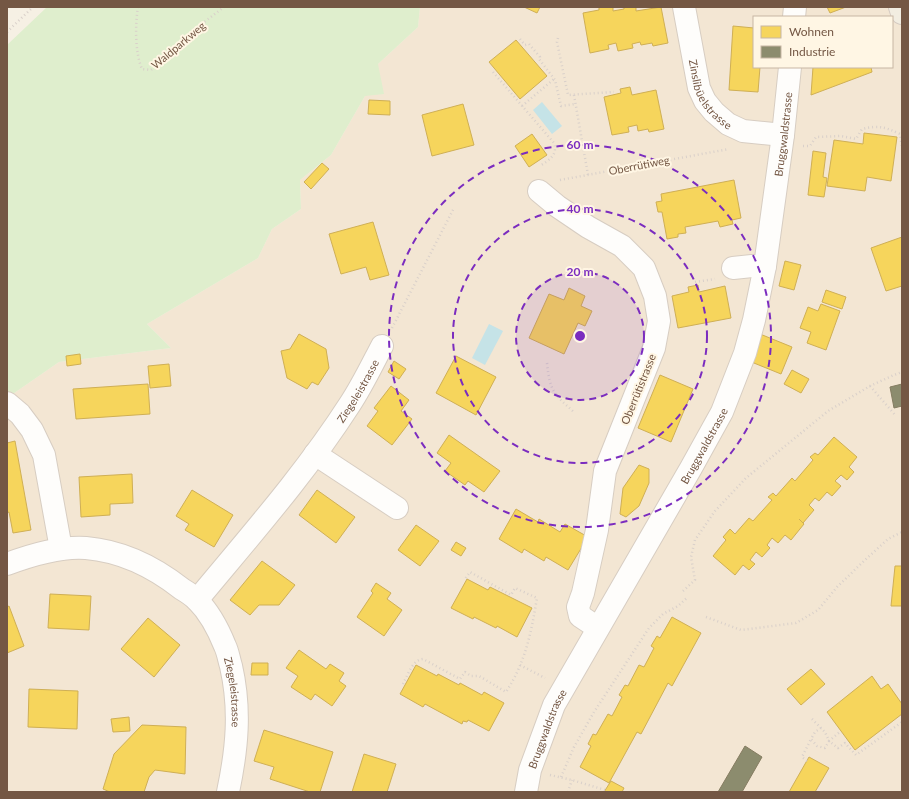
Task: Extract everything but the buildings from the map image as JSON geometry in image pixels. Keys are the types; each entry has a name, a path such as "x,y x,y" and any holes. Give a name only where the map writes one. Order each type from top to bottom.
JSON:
{"main road":[{"path":"900,7 902,14"}],"street":[{"name":"Zinslibüelstrasse","path":"684,7 699,88 705,101 714,112 728,124 743,132 783,135"},
{"name":"Bruggwaldstrasse","path":"526,792 530,770 554,705 722,412 745,353 754,320 765,266 783,135 790,68"},
{"name":"Oberrütistrasse","path":"546,186 557,206 588,227 622,246 644,268 655,296 659,321 654,348 605,471 597,530 583,593 578,607 580,616 598,628"},
{"path":"733,268 765,266"},
{"name":"Ziegeleistrasse","path":"197,600 316,454 351,403 382,346"},
{"path":"7,403 20,414 32,430 44,455 60,549"},
{"path":"316,454 398,508"},
{"name":"Ziegeleistrasse","path":"7,564 22,558 60,549 85,548 110,552 137,561 166,576 197,600 210,618 226,647 237,696 238,724 228,792"}],"path":[{"path":"7,32 33,7"},
{"name":"Waldparkweg","path":"138,7 136,16 138,59 142,69 151,70 203,23 224,7"},
{"path":"558,38 557,42 568,95 614,92"},
{"path":"520,39 525,45 529,44 540,57 539,59 554,79 561,106 575,104"},
{"path":"493,72 551,140 556,149 555,154 540,166"},
{"path":"522,106 554,79"},
{"path":"574,95 588,175"},
{"path":"810,146 816,137 841,136 856,139 862,129 874,126 884,127 900,134 902,147"},
{"name":"Oberrütiweg","path":"546,186 588,175 725,150"},
{"path":"382,346 454,208"},
{"path":"547,363 549,380 553,391 575,413"},
{"path":"683,591 695,580 692,557 695,540 715,511 746,478 828,411 870,386 902,372"},
{"path":"870,386 896,416"},
{"path":"706,617 741,630 796,623 818,610 837,587 865,560 888,540 902,532"},
{"path":"403,684 414,662 423,659 460,679 465,672 471,676 479,676 506,692 527,650 537,598 516,588 511,595 470,572 465,579"},
{"path":"561,777 574,747 594,712 649,628 663,614 678,606 688,597"},
{"path":"520,665 536,674"},
{"path":"812,719 825,732 829,741 838,748 846,744 856,755 902,722"},
{"path":"807,761 802,757 811,738 820,728"},
{"path":"811,738 817,746 825,748 829,741 841,732"},
{"path":"530,770 561,777 605,790"},
{"path":"568,792 572,780"}],"shaded area":[{"path":"420,7 902,7 902,792 7,792 7,398 59,362 171,348 147,324 258,258 272,229 301,209 300,180 331,155 365,96 378,64 418,27"}],"green space":[{"path":"47,7 420,7 418,27 378,64 384,94 365,96 331,155 300,180 301,209 272,229 258,258 147,324 171,348 59,362 7,398 7,45"}],"water":[{"path":"542,102 562,126 552,134 533,110"},
{"path":"489,324 503,331 485,365 472,358"}]}
